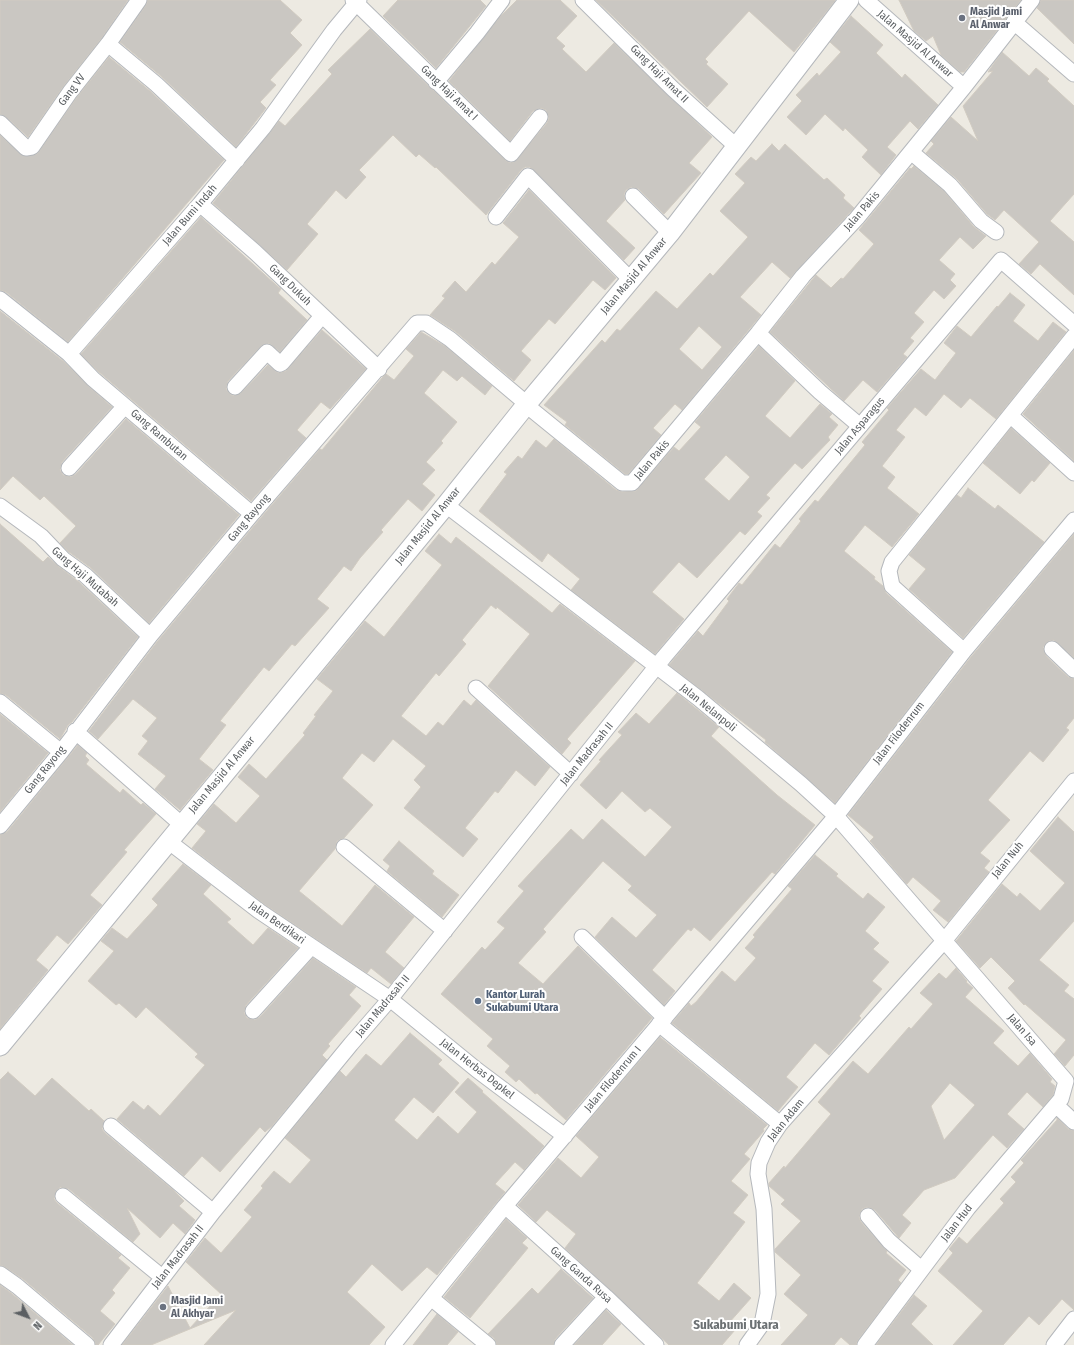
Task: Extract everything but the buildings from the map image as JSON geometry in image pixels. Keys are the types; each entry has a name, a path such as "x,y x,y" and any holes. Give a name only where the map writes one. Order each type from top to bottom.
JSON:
{"street":[{"name":"Gang VV","path":"0,123 26,148 32,147 70,92 108,44 139,0"},
{"path":"436,82 502,0"},
{"name":"Jalan Masjid Al Anwar","path":"0,1046 181,824 670,232 849,0"},
{"name":"Jalan Masjid Al Anwar","path":"866,0 964,87"},
{"name":"Jalan Pakis","path":"527,404 619,481 629,484 637,478 758,333 803,276 857,218 964,87 1032,0"},
{"name":"Gang Haji Amat I","path":"356,1 436,82 511,154 540,116"},
{"name":"Jalan Bumi Indah","path":"69,354 237,160 263,128 356,1"},
{"name":"Gang Haji Amat II","path":"586,1 673,89 737,147"},
{"path":"1014,22 1074,74"},
{"path":"108,44 156,84 237,160"},
{"path":"911,152 950,185 981,221 996,232"},
{"path":"496,217 528,176 631,280"},
{"path":"633,196 670,232"},
{"name":"Gang Dukuh","path":"200,204 255,252 378,369"},
{"name":"Jalan Asparagus","path":"656,667 1001,260 1074,324"},
{"path":"0,299 69,354"},
{"path":"235,387 267,352 280,364 282,363 322,316"},
{"name":"Gang Rayong","path":"0,826 61,752 75,731 150,636 252,514 417,323 426,323 450,339 527,404"},
{"path":"758,333 820,392 860,426"},
{"path":"964,651 892,586 889,571 892,562 1074,336"},
{"name":"Gang Rambutan","path":"69,354 93,379 252,514"},
{"path":"69,468 125,406"},
{"path":"1011,416 1074,473"},
{"name":"Jalan Nelanpoli","path":"446,505 698,698 789,774 836,816 944,941"},
{"name":"Gang Haji Mutabah","path":"0,506 41,536 63,559 85,575 150,636"},
{"name":"Jalan Filodenrum","path":"836,816 964,651 1074,520"},
{"path":"1052,649 1074,670"},
{"name":"Jalan Madrasah II","path":"114,1344 162,1277 213,1212 351,1044 390,1000 656,667"},
{"path":"476,688 571,774"},
{"path":"0,702 61,752"},
{"path":"75,731 181,824"},
{"name":"Jalan Nuh","path":"944,941 1074,781"},
{"name":"Jalan Filodenrum I","path":"393,1345 505,1206 836,816"},
{"name":"Jalan Berdikari","path":"168,841 259,911 390,1000"},
{"path":"344,846 445,931"},
{"path":"582,937 662,1021 780,1124"},
{"name":"Jalan Isa","path":"944,941 1070,1076 1064,1093 1056,1105"},
{"name":"Jalan Adam","path":"747,1345 762,1324 768,1294 764,1209 758,1174 759,1163 768,1142 780,1124 944,941"},
{"path":"253,1011 311,946"},
{"name":"Jalan Herbas Depkel","path":"390,1000 477,1070 565,1136"},
{"path":"1056,1105 1074,1122"},
{"name":"Jalan Hud","path":"864,1345 982,1190 1056,1105"},
{"path":"111,1126 213,1212"},
{"path":"63,1196 162,1277"},
{"name":"Gang Ganda Rusa","path":"505,1206 606,1297 656,1345"},
{"path":"868,1216 889,1241 921,1269"},
{"path":"0,1274 17,1286 87,1345"},
{"path":"562,1345 606,1297"},
{"path":"430,1298 488,1345"},
{"path":"1054,1345 1074,1319"}],"place":[{"name":"Masjid Jami Al Anwar","path":"962,18"},
{"name":"Kantor Lurah Sukabumi Utara","path":"478,1001"},
{"name":"Masjid Jami Al Akhyar","path":"163,1307"}],"district":[{"name":"Sukabumi Utara","path":"736,1325"}]}
